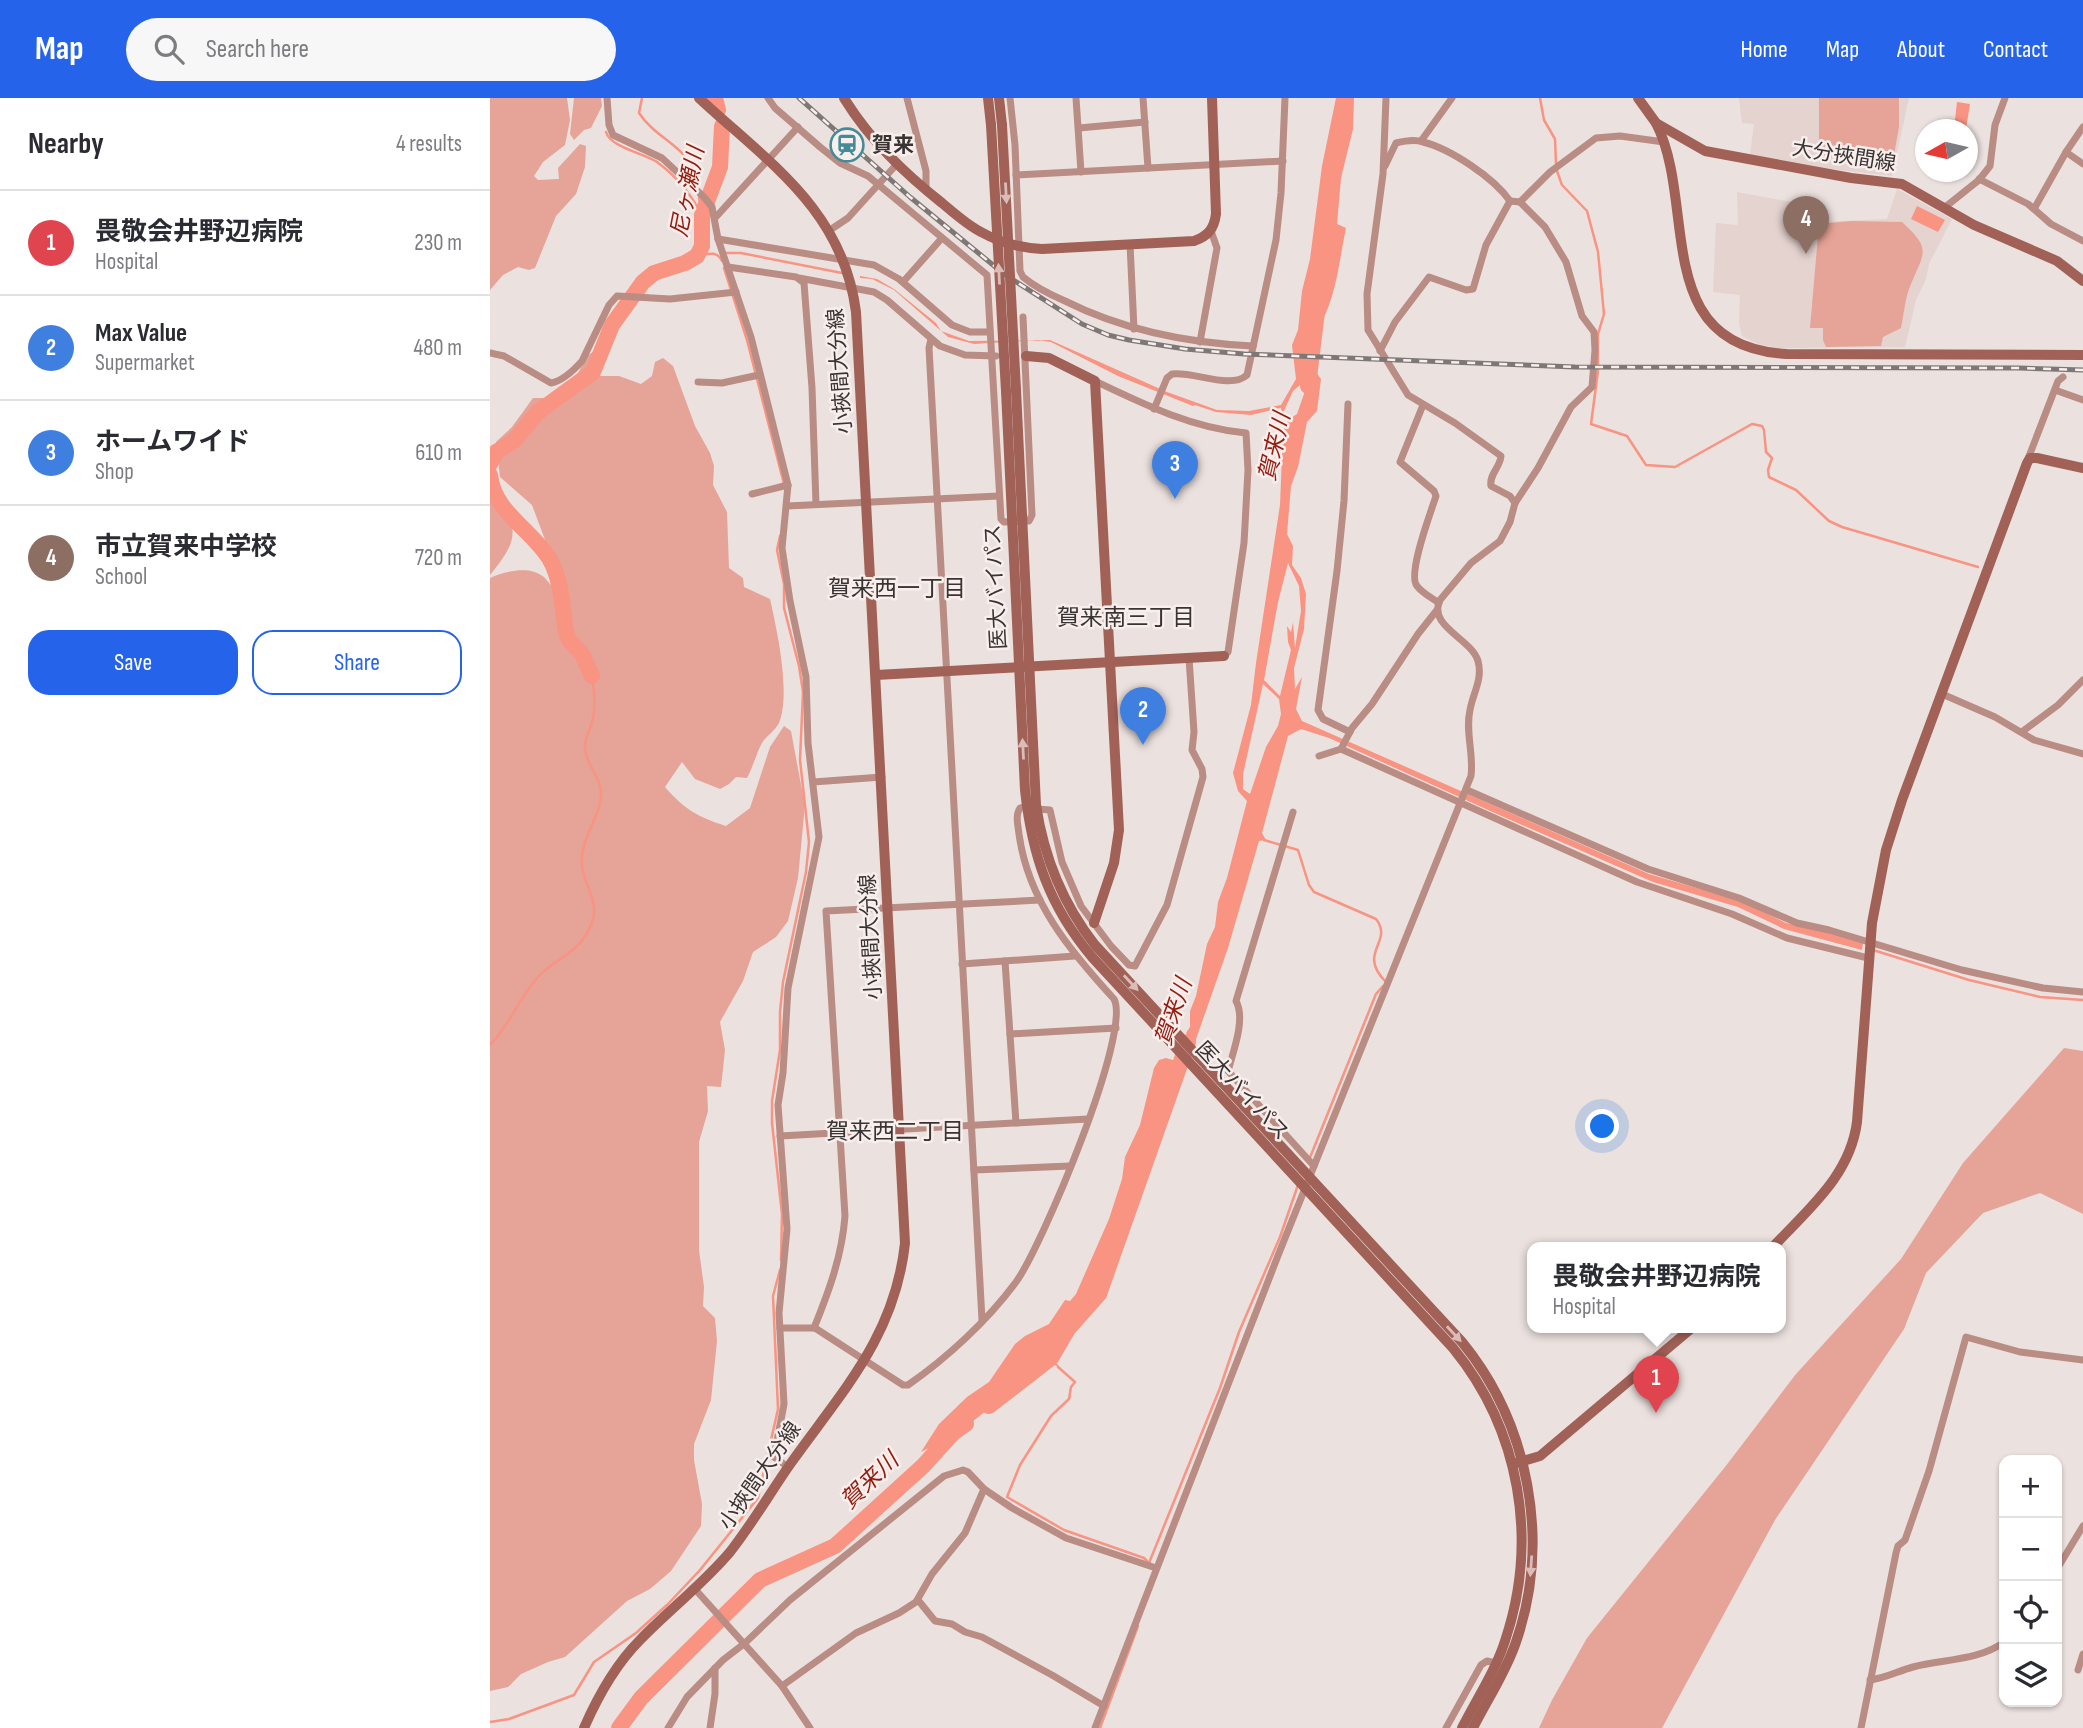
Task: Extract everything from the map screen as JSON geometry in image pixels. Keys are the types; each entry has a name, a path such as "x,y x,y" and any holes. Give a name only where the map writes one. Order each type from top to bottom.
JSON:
{"main road":[{"name":"小挾間大分線","path":"584,1728 601,1692 623,1660 647,1633 698,1592 736,1544 864,1360 890,1313 903,1264 905,1220 901,1129 856,312 844,259 830,230 808,200 699,98"},
{"path":"844,98 868,133 896,165 976,229 1019,246 1042,249 1194,241 1211,230 1216,214 1212,98"},
{"name":"医大バイパス","path":"988,98 996,125"},
{"name":"医大バイパス","path":"999,98 996,125 1034,812 1033,841 1040,868 1052,897 1078,940 1304,1176 1443,1336 1472,1372 1495,1413 1518,1462 1532,1530 1528,1591 1515,1644 1473,1728"},
{"name":"大分挾間線","path":"1638,98 1656,123 1711,153 1908,187 1974,225 2057,261 2083,281"},
{"path":"1656,123 1664,142 1690,286 1700,307 1713,323 1741,344 1767,352 1787,354 2083,355"},
{"path":"1026,356 1055,359 1095,381 1119,830 1114,863 1094,923"},
{"path":"1778,1242 1831,1185 1846,1163 1853,1143 1857,1122 1869,950 1886,849 2027,463 2030,458 2037,458 2083,468"},
{"path":"876,675 1224,656"},
{"path":"1034,812 1051,869 1063,897 1085,932 1304,1176"},
{"path":"1518,1462 1540,1456 1686,1333"},
{"name":"医大バイパス","path":"1462,1728 1496,1663 1511,1619 1521,1560 1518,1462"}],"street":[{"path":"607,98 609,125 613,135 654,153 710,203 760,375 788,485 782,548 806,677 808,743 819,837 788,988 783,1073 778,1105 787,1229 780,1302 784,1404 774,1457 788,1467"},
{"path":"768,98 775,108 837,160 864,173 987,275 1002,521 1031,520 1032,515 1023,317"},
{"path":"907,98 926,170 926,190"},
{"path":"1010,98 1020,271 1028,281 1084,310 1134,329 1200,342 1253,346"},
{"path":"1076,98 1081,172"},
{"path":"1143,98 1148,168"},
{"path":"1154,409 1167,378 1172,374 1230,381 1242,380 1247,375 1273,253 1283,161 1286,98"},
{"path":"1386,98 1383,174 1367,294 1368,330 1403,390 1501,456 1490,479 1491,486 1510,496 1516,503"},
{"path":"1421,141 1451,98"},
{"path":"1944,208 1979,179 1991,162 1995,125 2005,98"},
{"path":"1079,128 1145,122"},
{"path":"715,218 797,127"},
{"path":"2034,209 2083,127"},
{"path":"1520,202 1550,172 1596,138 1623,136 1664,142"},
{"path":"1341,749 1350,732 1438,607 1471,564 1500,541 1516,503 1571,407 1592,387 1595,350 1594,330 1582,316 1566,262 1545,227 1520,202 1510,201 1489,180 1458,158 1421,141 1394,144 1383,174"},
{"path":"2066,152 2083,164"},
{"path":"1016,175 1283,161"},
{"path":"830,230 848,218 896,165"},
{"path":"1979,179 2021,200 2045,220 2083,241"},
{"path":"1380,351 1395,322 1429,277 1466,290 1473,289 1486,245 1510,201"},
{"path":"1200,342 1217,248 1211,230"},
{"path":"903,282 942,238"},
{"path":"720,243 844,259 881,268 903,282 952,325 970,332 990,332"},
{"path":"1130,244 1134,329"},
{"path":"728,267 799,278 850,279 882,297 945,348 960,354 1026,356"},
{"path":"799,278 804,285 812,388 816,504"},
{"path":"490,354 504,356 544,380 555,382 582,361 609,305 617,296 681,298 736,292"},
{"path":"931,339 929,348 945,671 982,1320"},
{"path":"698,382 722,383 760,375"},
{"path":"2027,463 2055,390 2063,377"},
{"path":"1095,381 1154,409 1202,425 1246,433 1248,470 1242,559 1228,652 1224,656"},
{"path":"2055,390 2083,400"},
{"path":"1348,404 1344,501 1318,710 1326,721 1350,732"},
{"path":"1095,1728 1304,1176 1467,790 1472,768 1469,710 1479,679 1479,664 1469,647 1441,619 1438,607 1418,588 1414,580 1421,539 1433,504 1434,491 1400,462 1423,405"},
{"path":"752,494 788,485"},
{"path":"787,506 999,496"},
{"path":"780,1328 814,1328 903,1385 908,1385 982,1320 1016,1282 1032,1256 1088,1119 1116,1028 1117,1007 1114,999 1075,956 1055,928 1040,900 1026,864 1017,813 1020,808 1034,812 1049,810 1065,870 1081,906 1125,961 1132,967 1135,966 1167,905 1203,777 1192,750 1194,732 1189,659"},
{"path":"2023,731 2058,705 2083,680"},
{"path":"1942,694 2050,746 2083,754"},
{"path":"1318,756 1341,749 1637,882 1732,914 1787,938 1869,950 2043,988 2083,992"},
{"path":"813,782 882,777"},
{"path":"1467,790 1648,869 1739,898 1869,950"},
{"path":"1293,813 1236,1001 1240,1007 1228,1071 1304,1176"},
{"path":"814,1328 832,1282 843,1241 845,1216 826,911 1040,900"},
{"path":"962,964 1075,956"},
{"path":"1005,961 1016,1123"},
{"path":"1010,1034 1116,1028"},
{"path":"780,1136 1088,1119"},
{"path":"974,1170 1070,1166"},
{"path":"1861,1728 1896,1553 1898,1546 1905,1540 1929,1471 1966,1337 2034,1355 2083,1360"},
{"path":"668,1728 687,1697 743,1641 940,1479 963,1470 984,1489 1012,1508 1066,1538 1156,1568"},
{"path":"782,1686 856,1633 900,1614 918,1600 932,1574 965,1533 984,1489"},
{"path":"2062,1561 2083,1526"},
{"path":"698,1592 782,1686 810,1728"},
{"path":"918,1600 934,1621 951,1624 982,1637 1104,1706"},
{"path":"1870,1680 1885,1678 1913,1667 1981,1653 2002,1644"},
{"path":"2078,1670 2083,1654"},
{"path":"1446,1728 1481,1665 1488,1661 1496,1663"},
{"path":"710,1728 715,1694 715,1668"}],"shaded area":[{"path":"490,98 567,98 570,120 565,145 543,162 534,176 538,180 559,179 558,168 580,144 586,146 585,167 576,194 556,216 535,268 529,270 518,267 503,275 490,290"},
{"path":"574,98 601,98 602,106 591,128 584,130 574,140 570,134"},
{"path":"1336,98 1354,98 1353,129 1341,178 1337,224 1346,228 1338,272 1329,305 1321,323 1308,341 1305,354 1305,365 1321,379 1317,411 1307,422 1298,467 1291,486 1287,534 1293,546 1292,565 1301,578 1306,594 1304,629 1294,668 1295,689 1302,677 1296,709 1302,721 1649,874 1741,901 1786,923 1863,943 1862,950 1784,929 1738,907 1653,882 1329,738 1301,729 1288,736 1262,833 1266,840 1259,841 1228,948 1195,1042 1186,1033 1190,1027 1190,1011 1196,996 1207,944 1215,927 1218,902 1247,801 1238,791 1233,773 1251,705 1280,505 1283,432 1288,420 1297,414 1305,391 1300,385 1293,391 1282,415 1281,408 1251,415 1216,412 1193,406 1118,376 1051,342 1039,340 1050,340 1167,392 1217,410 1249,411 1281,405 1296,379 1292,345 1298,330 1322,166","holes":["1288,563 1299,586 1301,611 1295,648 1293,622 1291,632 1287,626 1291,650 1280,696 1264,680","1263,684 1279,699 1281,714 1250,794 1243,789 1243,774"]},
{"path":"1739,98 1909,98 1892,176 1822,168 1750,155 1754,124 1742,123"},
{"path":"1819,98 1899,98 1899,127 1892,166 1819,154"},
{"path":"1957,102 1970,104 1968,119 1955,119"},
{"path":"1897,189 1952,219 1929,264 1926,279 1916,300 1905,347 1778,348 1758,344 1742,336 1739,323 1740,295 1713,292 1716,223 1738,225 1737,192 1797,203 1797,223 1887,219"},
{"path":"1917,206 1945,220 1938,232 1911,219"},
{"path":"1851,221 1902,222 1918,238 1923,251 1907,294 1901,328 1883,337 1881,346 1826,347 1823,328 1810,328 1819,224"},
{"path":"860,276 877,279 894,289 936,323 941,331 894,290"},
{"path":"941,331 969,341 1035,340 974,344 948,337"},
{"path":"594,351 599,376 619,376 641,384 652,376 655,362 663,358 673,366 695,426 710,453 714,466 713,485 727,512 729,568 743,578 744,587 770,599 779,644 784,696 782,711 779,723 762,743 747,778 736,777 720,789 695,779 682,762 665,787 692,812 726,826 750,808 770,747 784,726 791,731 804,801 804,815 798,878 788,921 776,937 753,952 743,981 720,1022 725,1050 721,1087 707,1086 708,1111 699,1142 699,1250 704,1287 703,1306 715,1318 717,1341 711,1400 694,1444 694,1460 702,1504 701,1526 671,1571 650,1589 627,1601 565,1657 521,1674 508,1687 490,1691 490,578 510,571 531,571 544,577 555,589 547,545 532,505 500,477 496,442 512,427 533,398 565,398 587,356"},
{"path":"490,494 508,516 512,534 511,544 490,575"},
{"path":"2064,1048 2083,1051 2083,1214 2040,1193 1983,1213 1926,1273 1904,1329 1775,1520 1662,1728 1539,1728 1587,1638 1796,1374 1901,1259 1963,1163"},
{"path":"1166,1058 1176,1061 1182,1068 1154,1134 1151,1135 1126,1214 1089,1309 1081,1319 1065,1330 1047,1354 1061,1368 1041,1359 996,1403 958,1433 921,1452 939,1424 967,1397 989,1382 1015,1344 1049,1324 1065,1300 1070,1301 1076,1294 1109,1219 1122,1179 1125,1157 1140,1125 1154,1068 1159,1060"}],"waterway":[{"path":"642,98 639,113 682,153 695,173 698,187"},
{"name":"尼ヶ瀬川","path":"715,98 718,110"},
{"path":"1540,98 1544,120 1555,139 1556,164"},
{"name":"尼ヶ瀬川","path":"490,464 496,452 514,441 538,412 593,372 612,325 643,282 654,273 697,256 702,246 702,215 720,167 722,126"},
{"path":"606,132 614,142 664,167 687,191 700,212"},
{"path":"1557,171 1562,185 1587,211 1598,252 1604,314 1598,334 1598,371 1591,424 1627,436 1646,465 1675,467 1752,424 1762,426 1766,452 1772,458 1769,477 1796,490 1829,521 1978,567"},
{"path":"699,197 702,215"},
{"path":"724,253 741,253 842,273"},
{"path":"697,256 715,254 722,261"},
{"path":"724,268 747,340 784,484"},
{"name":"賀来川","path":"1308,386 1317,311"},
{"name":"尼ヶ瀬川","path":"490,475 498,500 549,558 557,575 566,632 569,640 582,654 592,676"},
{"path":"780,536 777,550 784,584 784,608 803,692 800,760 809,842 806,872 783,982 780,1050 772,1101 782,1214 781,1260"},
{"path":"490,1045 539,976 574,949 586,935 594,917 593,902 582,865 583,848 601,798 600,785 585,749 594,713 592,676"},
{"path":"1264,840 1298,850 1309,885 1314,892 1376,919 1381,934 1374,962 1385,981"},
{"path":"1873,950 1969,980 2040,997 2083,1000"},
{"path":"1309,1160 1376,994 1383,986"},
{"name":"賀来川","path":"989,1406 1051,1358 1068,1329 1099,1294 1188,1042"},
{"path":"1149,1563 1220,1388 1239,1332 1280,1237 1298,1185"},
{"path":"490,1722 509,1719 574,1695 594,1662 636,1633 668,1604 700,1570 758,1498 778,1409 773,1296 780,1270"},
{"path":"1058,1367 1075,1382 1071,1387 1069,1399 1051,1416 1020,1465 1007,1497 1064,1530 1144,1558 1150,1564"},
{"name":"賀来川","path":"619,1728 641,1698 760,1580 835,1546 923,1466 953,1433 966,1424"},
{"path":"1100,1728 1138,1626"}],"railway":[{"path":"799,98 910,197 1004,274 1082,324 1129,340 1185,349 1244,354 1575,367 2083,370"}],"place":[{"name":"賀来","path":"847,145"},
{"name":"市立賀来中学校","path":"1806,254"},
{"name":"ホームワイド","path":"1175,499"},
{"name":"Max Value","path":"1143,745"},
{"name":"畏敬会井野辺病院","path":"1656,1413"}],"district":[{"name":"賀来西一丁目","path":"897,589"},
{"name":"賀来南三丁目","path":"1126,618"},
{"name":"賀来西二丁目","path":"895,1132"}]}
